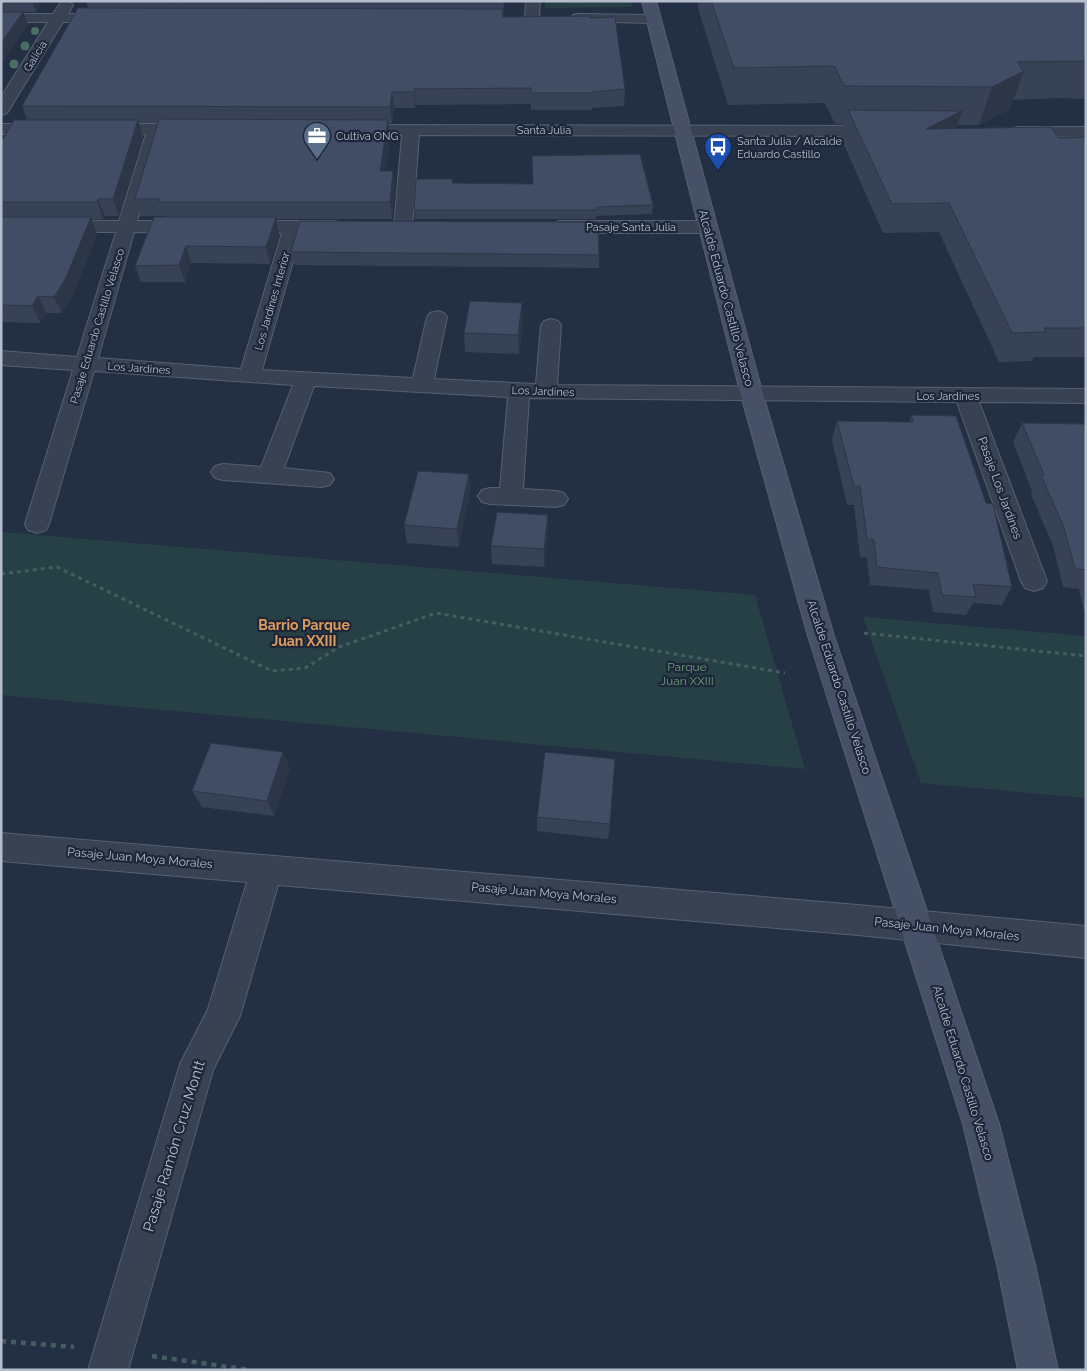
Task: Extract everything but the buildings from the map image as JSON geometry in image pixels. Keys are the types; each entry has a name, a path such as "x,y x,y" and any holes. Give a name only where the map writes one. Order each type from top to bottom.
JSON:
{"main road":[{"name":"Alcalde Eduardo Castillo Velasco","path":"649,1 752,394 821,636 981,1124 1017,1269 1038,1370"}],"street":[{"name":"Galicia","path":"1,110 69,1"},
{"path":"532,1 528,18 653,18"},
{"path":"1,18 126,18"},
{"path":"1,129 59,129"},
{"path":"88,129 215,129"},
{"name":"Pasaje Eduardo Castillo Velasco","path":"37,524 156,129"},
{"name":"Santa Julia","path":"333,130 899,131"},
{"path":"411,130 394,227 423,227"},
{"path":"997,132 1086,132"},
{"path":"1,226 205,226"},
{"path":"225,226 348,227"},
{"name":"Los Jardines Interior","path":"250,376 293,227"},
{"name":"Pasaje Santa Julia","path":"539,227 708,227"},
{"path":"422,385 437,317"},
{"path":"546,392 551,325"},
{"name":"Los Jardines","path":"1,358 250,376 546,392 1086,396"},
{"path":"269,476 306,379"},
{"path":"519,390 500,496 556,499"},
{"name":"Pasaje Los Jardines","path":"966,396 1034,581"},
{"path":"223,472 322,480"},
{"name":"Pasaje Juan Moya Morales","path":"1,846 1086,942"},
{"name":"Pasaje Ramón Cruz Montt","path":"108,1370 197,1064 223,1016 267,869"}],"path":[{"path":"1,574 57,567 272,671 305,668 339,647 436,613 768,671 785,672"},
{"path":"864,633 1086,656"}],"green space":[{"path":"545,1 632,1 633,7 545,8"},
{"name":"Parque Juan XXIII","path":"1,532 755,595 805,769 1,695"},
{"path":"863,617 1086,636 1086,798 921,783"}],"place":[{"name":"Cultiva ONG","path":"317,160"},
{"name":"Santa Julia / Alcalde Eduardo Castillo","path":"718,171"}],"district":[{"name":"Barrio Parque Juan XXIII","path":"304,634"}]}
